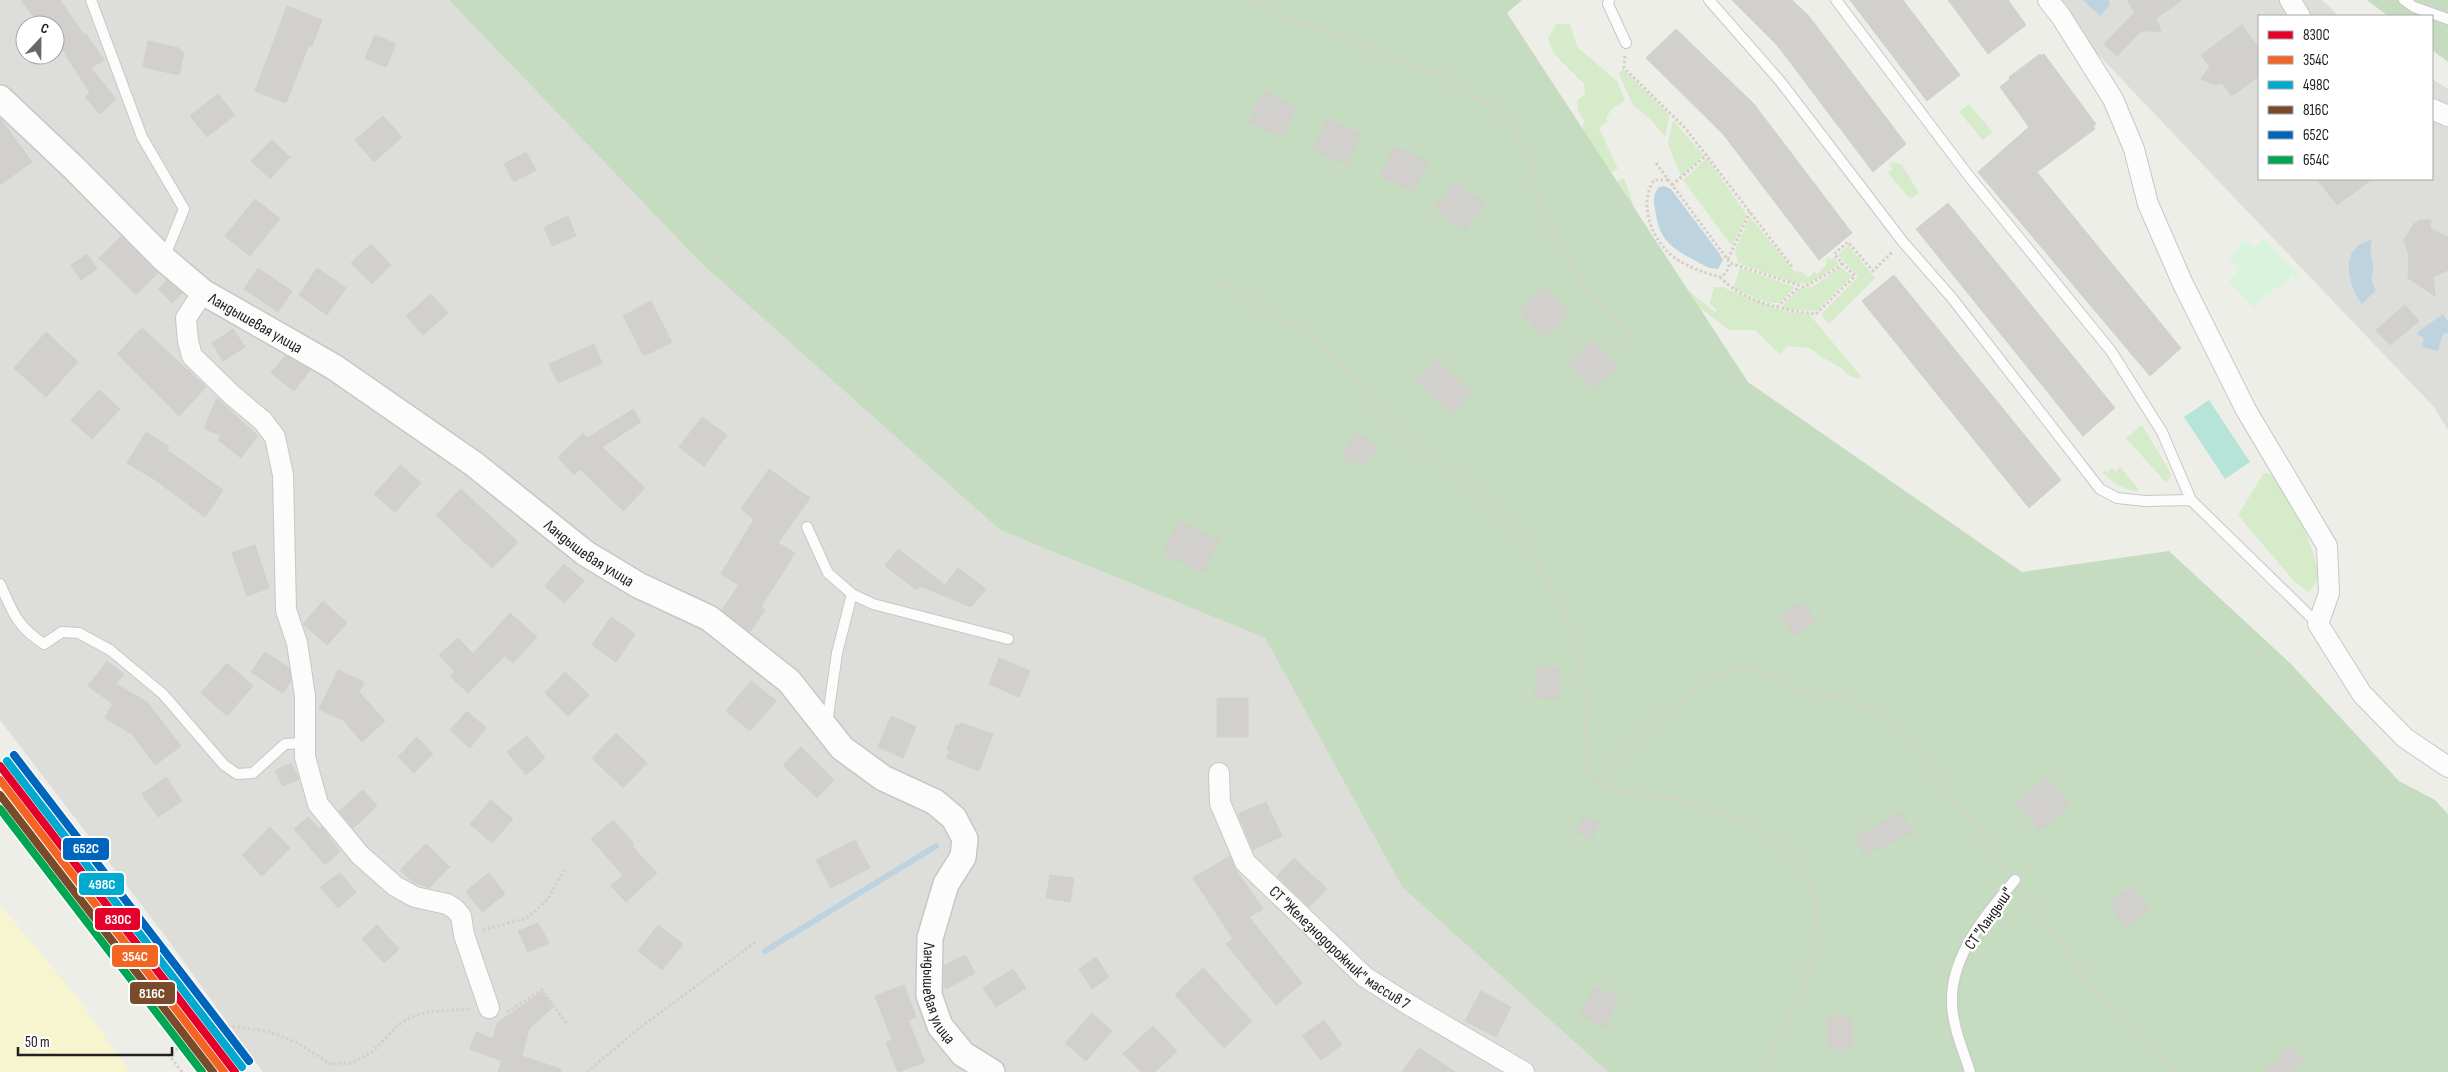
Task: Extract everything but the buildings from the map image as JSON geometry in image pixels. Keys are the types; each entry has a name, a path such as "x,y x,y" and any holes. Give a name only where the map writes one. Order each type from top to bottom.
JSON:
{"street":[{"path":"2048,0 2060,15 2113,99 2134,148 2148,204 2183,284 2246,410 2327,546 2329,593 2318,624 2362,694 2405,738 2448,767"},
{"path":"2290,0 2299,15"},
{"name":"Ландышевая улица","path":"0,98 74,168 164,259 203,292 334,367 474,464 585,553 638,585 709,618 789,681 842,748 883,778 935,802 954,818 965,839 963,857 946,884 930,938 929,995 940,1026 963,1054 992,1072"},
{"path":"2433,109 2448,116"},
{"path":"203,292 186,318 188,341 192,356 232,395 263,421 275,437 283,475 286,610 297,643 305,696 305,757 318,804 360,855 395,886 415,897 447,904 456,909 461,916 464,935 489,1008"},
{"name":"СТ \"Железнодорожник\" массив 7","path":"1219,773 1220,803 1245,862 1365,977 1524,1072"}],"lane":[{"path":"92,0 142,136 184,209 164,259"},
{"path":"1609,0 1608,4 1626,43"},
{"path":"1709,0 1780,81 1903,242 1952,298 2100,489 2117,498 2145,502 2191,500"},
{"path":"1836,0 1968,174 2111,351 2162,432 2191,500 2318,624"},
{"path":"2404,0 2414,7 2448,19"},
{"path":"807,527 828,573 852,594 873,604 1008,639"},
{"path":"0,584 16,620 40,641 44,644 62,632 79,633 110,650 163,694 224,765 237,774 253,773 285,744 305,743"},
{"path":"826,730 837,653 852,594"},
{"name":"СТ \"Ландыш\"","path":"1970,1072 1953,1019 1953,978 1968,942 2015,880"}],"path":[{"path":"1254,0 1282,15 1439,75 1486,105 1507,123 1518,136 1528,157 1547,222 1593,298 1620,323 1630,336 1635,357"},
{"path":"1626,43 1624,68 1667,109 1707,155 1793,268"},
{"path":"1672,185 1707,155"},
{"path":"1656,163 1729,261 1799,286 1811,284 1842,263"},
{"path":"1669,180 1654,180 1647,191 1646,208 1658,240 1671,255 1709,274 1720,277 1731,288 1783,310 1816,314 1855,276 1834,254 1848,242 1873,271 1903,242"},
{"path":"1720,277 1726,273 1729,261 1750,212"},
{"path":"1216,280 1309,334 1350,373 1390,424 1415,447 1448,467 1486,499 1524,541 1566,614 1579,648 1586,702 1584,749 1588,770 1598,782 1614,791 1698,802 1757,828 1793,857 1812,888 1819,935 1798,1001 1763,1072"},
{"path":"1776,307 1799,286"},
{"path":"1598,782 1649,728 1702,686 1735,668 1749,666 1763,670 1781,681 1813,694 1845,696 1872,710 1904,740 1947,790 2015,880 2098,996 2155,1054 2177,1072"},
{"path":"464,935 528,918 548,899 565,868"},
{"path":"587,1072 642,1026 756,941"},
{"path":"182,1072 169,1055 214,1024 267,1031 298,1043 330,1064 352,1063 372,1052 398,1025 412,1017 427,1012 489,1008 502,1016 542,990 567,1024"}],"shaded area":[{"path":"0,0 449,0 701,263 1000,530 1265,638 1402,887 1608,1072 263,1072 166,937 0,720"},
{"path":"449,0 1522,0 1507,13 1748,382 2022,572 2169,551 2292,665 2399,781 2435,800 2448,814 2448,1072 1608,1072 1402,887 1265,638 1000,530 701,263"},
{"path":"2046,0 2322,0 2338,15 2258,15 2258,180 2433,180 2433,80 2448,89 2448,430 2433,406"},
{"path":"2083,0 2109,0 2110,5 2100,16"},
{"path":"2367,0 2448,0 2448,62 2433,51 2433,15 2387,15"},
{"path":"1556,24 1570,24 1577,47 1617,81 1625,100 1611,110 1606,118 1608,121 1599,128 1618,169 1605,175 1610,185 1624,178 1648,247 1662,269 1715,312 1717,310 1710,304 1714,287 1722,287 1783,311 1809,314 1861,376 1858,379 1848,375 1843,369 1810,348 1789,346 1779,354 1755,330 1729,330 1673,287 1660,285 1640,275 1628,257 1626,236 1595,181 1582,150 1581,133 1584,121 1578,110 1577,101 1585,94 1584,84 1554,54 1548,39"},
{"path":"1623,69 1669,115 1665,137 1651,120 1633,105 1619,74"},
{"path":"1969,104 1993,132 1983,140 1959,112"},
{"path":"1673,120 1704,156 1681,176 1668,144"},
{"path":"1707,158 1747,215 1732,246 1683,180"},
{"path":"1893,162 1902,165 1919,193 1910,199 1888,173 1893,169 1889,165"},
{"path":"1664,186 1671,189 1719,253 1723,260 1718,269 1706,266 1679,251 1663,235 1659,228 1654,200 1659,187"},
{"path":"1750,217 1794,271 1802,272 1808,278 1814,272 1817,274 1827,264 1825,261 1829,257 1832,260 1834,257 1839,265 1805,284 1795,283 1738,263 1735,250"},
{"path":"2263,238 2301,276 2298,280 2293,275 2280,289 2278,286 2269,295 2267,294 2254,308 2228,282 2239,269 2229,258 2245,239 2254,248"},
{"path":"2372,240 2370,249 2373,268 2372,282 2376,290 2362,304 2352,286 2349,267 2350,258 2354,250 2361,244"},
{"path":"1848,245 1875,278 1829,324 1821,314 1858,277 1838,255"},
{"path":"1841,267 1852,276 1817,311 1782,309 1781,307 1799,289 1814,286"},
{"path":"1740,268 1795,287 1780,302 1764,301 1733,288"},
{"path":"2443,314 2448,322 2448,333 2443,334 2438,351 2422,347 2424,338 2417,334"},
{"path":"2209,400 2250,462 2225,479 2184,417"},
{"path":"2142,425 2172,475 2166,483 2126,438"},
{"path":"2111,467 2115,472 2120,467 2139,490 2130,490 2110,480 2103,473 2109,472"},
{"path":"2264,473 2275,477 2285,489 2309,543 2318,576 2316,583 2308,592 2293,580 2238,515"}],"sand":[{"path":"0,904 77,997 130,1072 0,1072"}],"waterway":[{"path":"765,951 936,846"}],"transit line":[{"name":"652С","path":"14,755 249,1061"},
{"name":"498С","path":"7,761 242,1067"},
{"name":"830С","path":"0,766 235,1072"},
{"name":"354С","path":"0,780 224,1072"},
{"name":"816С","path":"0,795 213,1072"},
{"name":"654С","path":"0,809 202,1072"}]}
